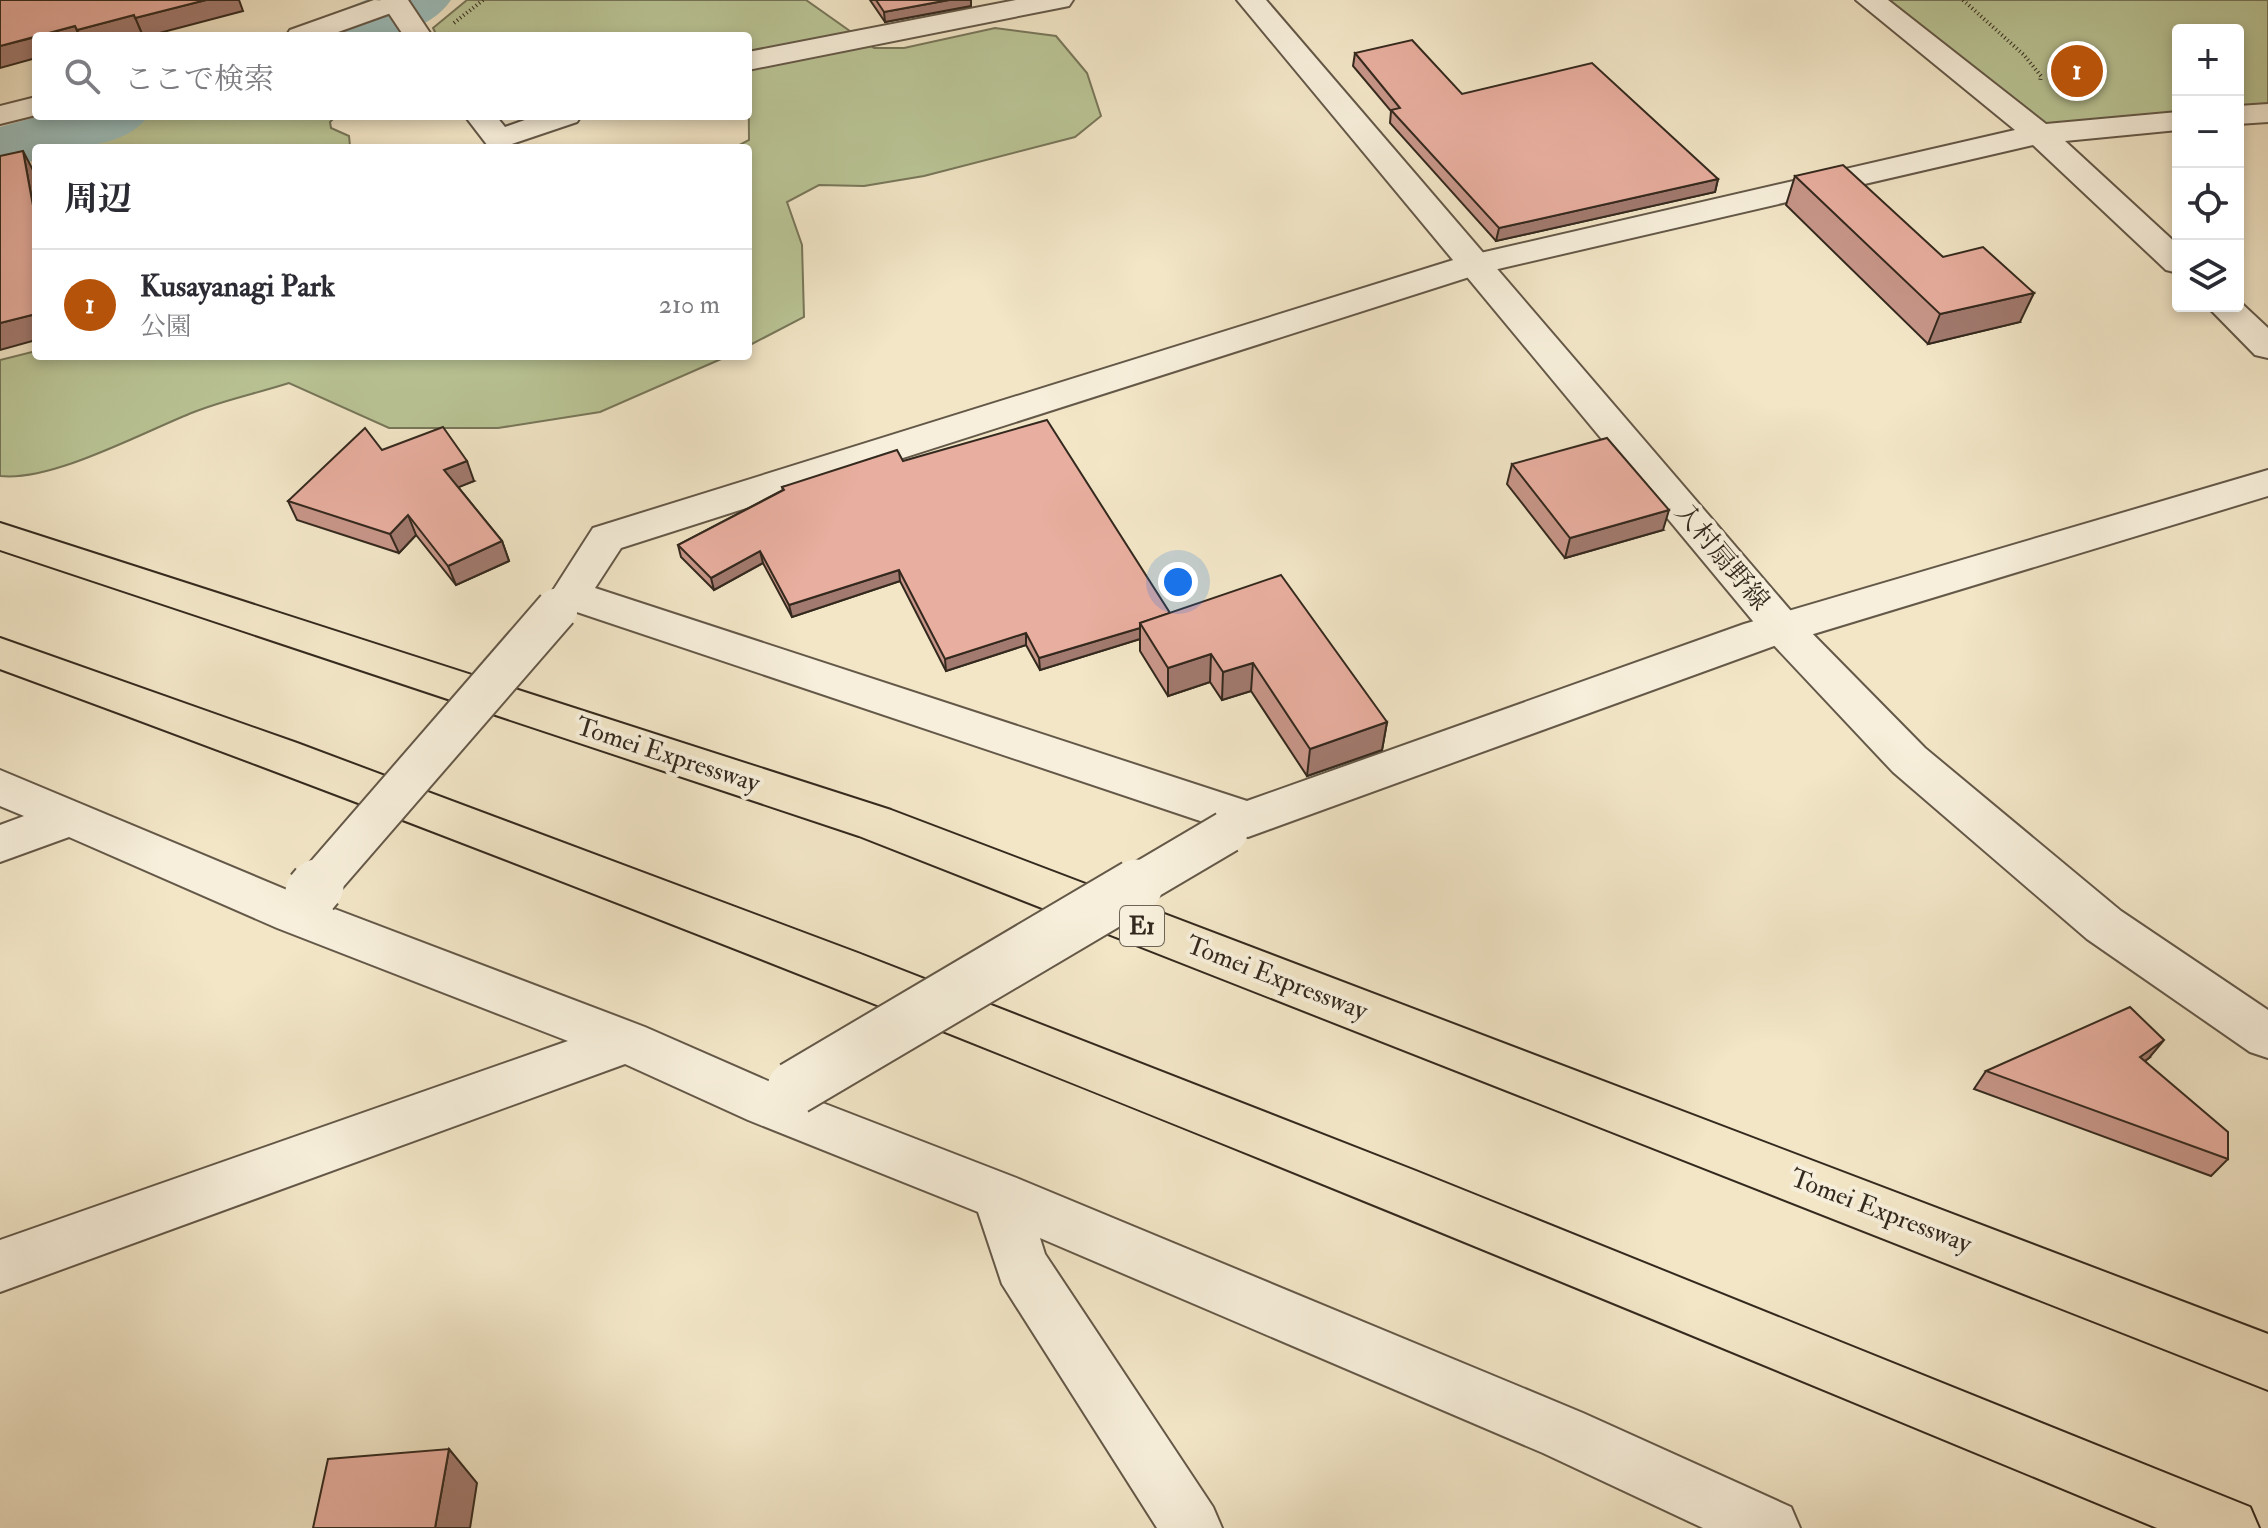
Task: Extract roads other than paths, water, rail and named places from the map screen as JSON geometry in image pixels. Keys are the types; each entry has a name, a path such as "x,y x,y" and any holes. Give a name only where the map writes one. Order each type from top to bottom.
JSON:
{"highway":[{"name":"Tomei Expressway","path":"0,536 875,823 2268,1362"},
{"path":"0,653 821,958 1617,1276 2229,1528"}],"street":[{"path":"752,60 1059,0"},
{"name":"入村扇野線","path":"1251,0 1782,628 1909,760 2104,925 2268,1037"},
{"path":"1870,0 2039,134 2172,257"},
{"path":"311,32 394,1 415,32"},
{"path":"0,115 32,107"},
{"path":"2244,115 2268,113"},
{"path":"483,120 499,139 554,120"},
{"path":"303,903 564,602 607,538 1475,264 2039,134 2172,122"},
{"path":"2230,312 2268,347"},
{"path":"780,1096 1237,826 1782,628 2268,483"},
{"path":"564,602 1237,826"},
{"path":"0,787 303,903 627,1042 780,1096 1000,1196 1563,1433 1770,1528"},
{"path":"0,844 72,817"},
{"path":"0,1266 627,1042"},
{"path":"1000,1196 1021,1266 1192,1528"}],"waterway":[{"path":"344,32 420,0"},
{"path":"0,149 100,120"}],"place":[{"name":"Kusayanagi Park","path":"2077,71"}]}
